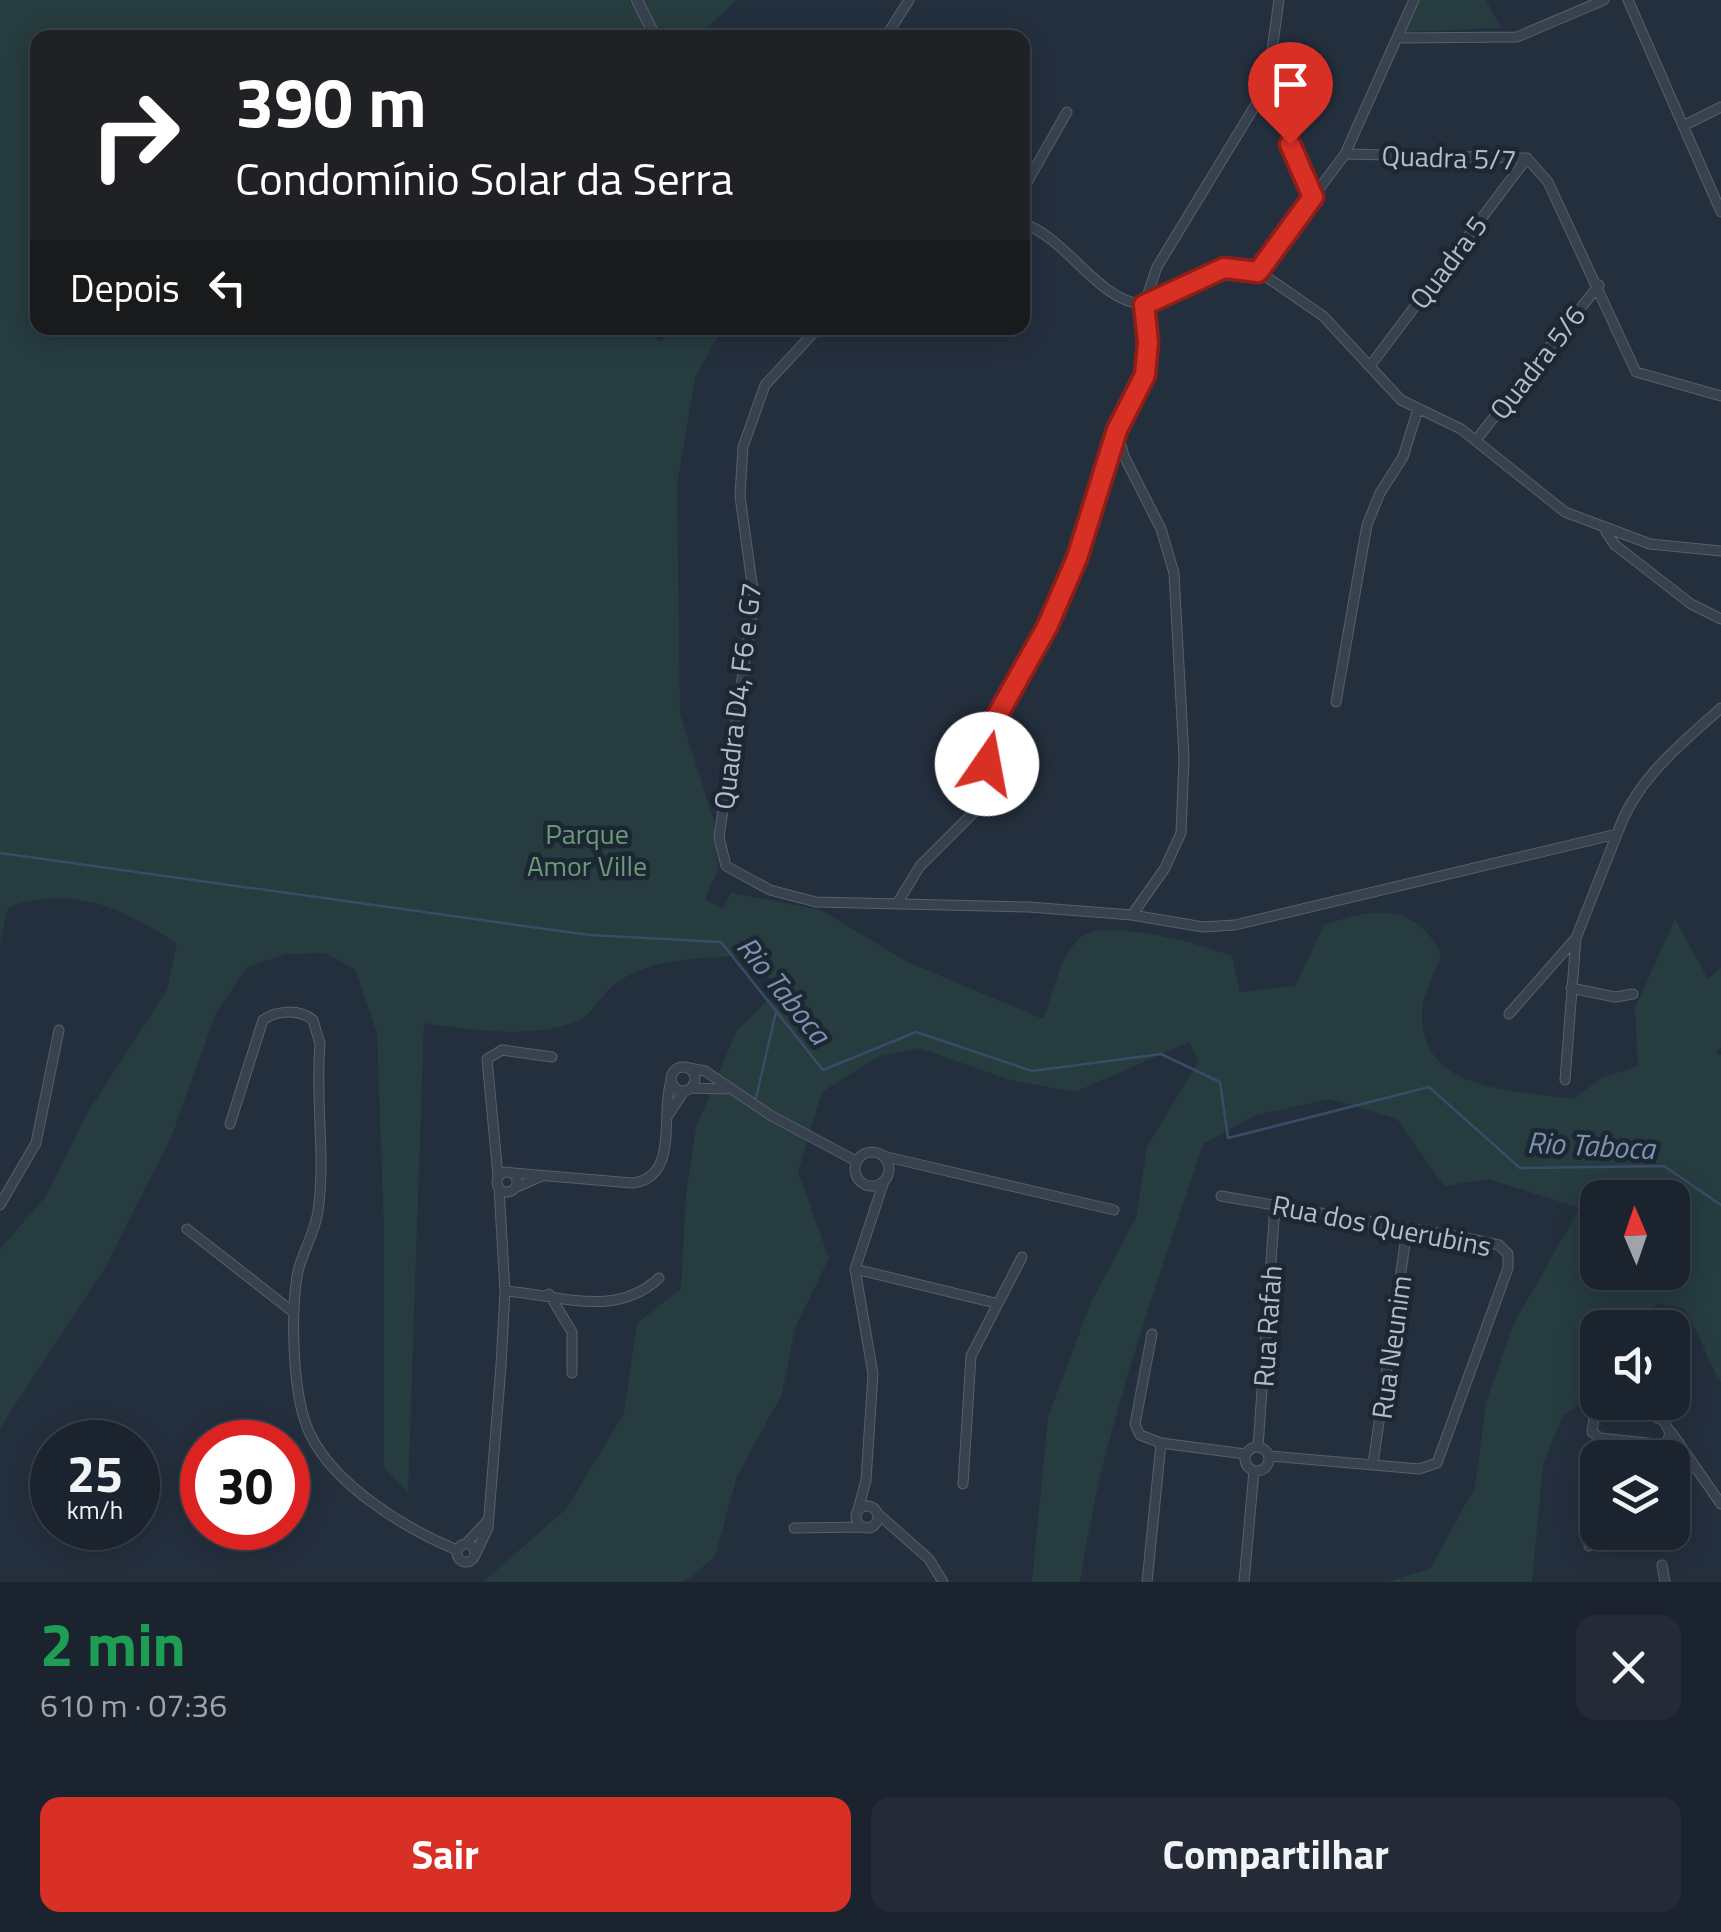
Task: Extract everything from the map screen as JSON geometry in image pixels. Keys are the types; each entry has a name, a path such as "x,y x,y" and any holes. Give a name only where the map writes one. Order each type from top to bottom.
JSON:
{"street":[{"path":"637,0 652,30"},
{"path":"890,30 909,0"},
{"path":"1279,0 1268,86 1166,247 1144,305 1148,342 1145,375 1117,430 1077,558 1047,627 992,731 980,807 920,866 898,902 1132,915 1203,927 1234,925 1617,834"},
{"path":"1258,272 1345,154 1414,0"},
{"path":"1398,38 1517,36 1604,0"},
{"path":"1628,0 1721,212"},
{"path":"1268,86 1313,197"},
{"path":"1685,125 1721,107"},
{"path":"1030,177 1066,112"},
{"name":"Quadra 5/7","path":"1345,154 1527,158 1548,182 1636,372 1721,396"},
{"name":"Quadra 5","path":"1370,366 1527,158"},
{"path":"1030,226 1048,234 1123,299 1144,305 1224,268 1258,272 1322,316 1401,400 1449,422 1476,440 1547,500 1604,530 1650,544 1721,551"},
{"name":"Quadra 5/6","path":"1476,440 1598,285"},
{"name":"Quadra D4, F6 e G7","path":"811,335 765,385 742,447 740,496 754,598 720,850 733,872 792,898 898,902"},
{"path":"1336,702 1367,525 1380,493 1404,458 1418,409"},
{"path":"1117,430 1124,456 1161,529 1174,573 1184,758 1180,833 1165,868 1132,915"},
{"path":"1604,530 1648,572 1691,604 1721,619"},
{"path":"1564,1080 1576,938 1634,793 1653,770 1721,708"},
{"path":"1509,1014 1576,938"},
{"path":"1571,988 1615,998 1633,994"},
{"path":"230,1124 263,1020 277,1013 307,1015 318,1027 320,1044 320,1196 314,1228 300,1264 293,1312 298,1391 310,1435 338,1470 379,1505 412,1528 462,1547 474,1547 475,1555"},
{"path":"0,1205 36,1143 59,1030"},
{"path":"513,1189 494,1159 487,1059 502,1050 552,1057"},
{"path":"506,1174 632,1183 647,1179 662,1164 671,1080 678,1068 705,1072 856,1161"},
{"path":"665,1119 695,1078 689,1068"},
{"path":"671,1080 687,1090 728,1089"},
{"path":"856,1161 868,1152 903,1158 1114,1210"},
{"path":"883,1156 889,1171"},
{"path":"867,1528 857,1522 866,1480 873,1374 855,1270 884,1181 903,1158"},
{"path":"856,1161 857,1179 870,1186 877,1206"},
{"path":"462,1547 464,1562 475,1555 490,1518 505,1291 499,1188 506,1174"},
{"path":"499,1188 513,1189 542,1176"},
{"path":"870,1186 884,1181"},
{"path":"498,1219 513,1189"},
{"name":"Rua dos Querubins","path":"1220,1196 1499,1245 1509,1262 1440,1459 1420,1469 1268,1456"},
{"name":"Rua Rafah","path":"1258,1447 1275,1206"},
{"path":"187,1229 293,1312"},
{"name":"Rua Neunim","path":"1373,1464 1407,1230"},
{"path":"964,1484 971,1356 1022,1257"},
{"path":"855,1270 995,1303"},
{"path":"505,1291 620,1302 644,1292 659,1278"},
{"path":"549,1294 572,1332 572,1373"},
{"path":"1152,1334 1135,1424 1140,1435 1161,1443 1246,1454 1258,1447 1268,1456 1265,1467 1254,1470"},
{"path":"1594,1420 1597,1440"},
{"path":"1661,1420 1721,1504"},
{"path":"1668,1440 1669,1429"},
{"path":"1596,1436 1619,1440"},
{"path":"1147,1582 1161,1443"},
{"path":"1246,1454 1245,1461 1254,1470"},
{"path":"1690,1466 1699,1472"},
{"path":"1244,1582 1254,1470"},
{"path":"866,1480 876,1511 876,1522 867,1528"},
{"path":"838,1528 868,1506 929,1559 943,1582"},
{"path":"462,1547 490,1518"},
{"path":"794,1528 867,1528 899,1536"},
{"path":"1662,1565 1665,1582"}],"green space":[{"name":"Parque Amor Ville","path":"0,0 737,0 704,30 30,30 30,335 651,335 661,342 668,335 719,335 695,377 677,484 680,714 714,821 718,870 705,899 723,909 731,893 821,910 908,962 1043,1019 1066,956 1079,939 1091,933 1108,930 1152,934 1232,956 1240,992 1295,986 1324,925 1360,915 1392,913 1419,925 1441,955 1422,1014 1426,1040 1437,1059 1476,1083 1573,1099 1603,1077 1638,1066 1635,1008 1675,919 1708,979 1721,968 1721,1047 1715,1054 1721,1055 1721,1382 1690,1319 1690,1310 1658,1303 1650,1310 1580,1310 1580,1404 1563,1415 1543,1465 1532,1582 1386,1582 1430,1569 1475,1487 1486,1403 1513,1325 1580,1208 1488,1179 1444,1186 1397,1119 1330,1099 1256,1115 1203,1144 1116,1415 1080,1582 1032,1582 1048,1417 1091,1302 1136,1218 1147,1147 1199,1061 1189,1042 1075,1092 1010,1080 919,1048 877,1057 822,1092 798,1172 829,1258 795,1328 782,1394 737,1476 715,1557 684,1582 483,1582 566,1509 624,1413 637,1323 681,1289 686,1195 696,1127 737,1030 777,991 754,955 681,960 645,968 614,985 581,1019 558,1027 500,1032 424,1023 408,1492 384,1468 384,1231 377,1033 355,969 324,953 286,954 247,967 216,1013 172,1135 106,1266 0,1428 0,1249 47,1195 86,1115 167,990 177,944 96,903 54,898 8,907 0,944"},
{"path":"1418,0 1486,0 1501,28 1405,32"}],"waterway":[{"name":"Rio Taboca","path":"0,853 589,935 721,942 823,1070 916,1032 1032,1071 1161,1054 1220,1082 1228,1138 1429,1087 1520,1168 1664,1166 1721,1205"},
{"path":"756,1098 776,1012"}],"route":[{"path":"987,764 997,716 1047,627 1077,558 1117,430 1145,375 1148,342 1144,305 1224,268 1258,272 1313,197 1290,144"}]}
